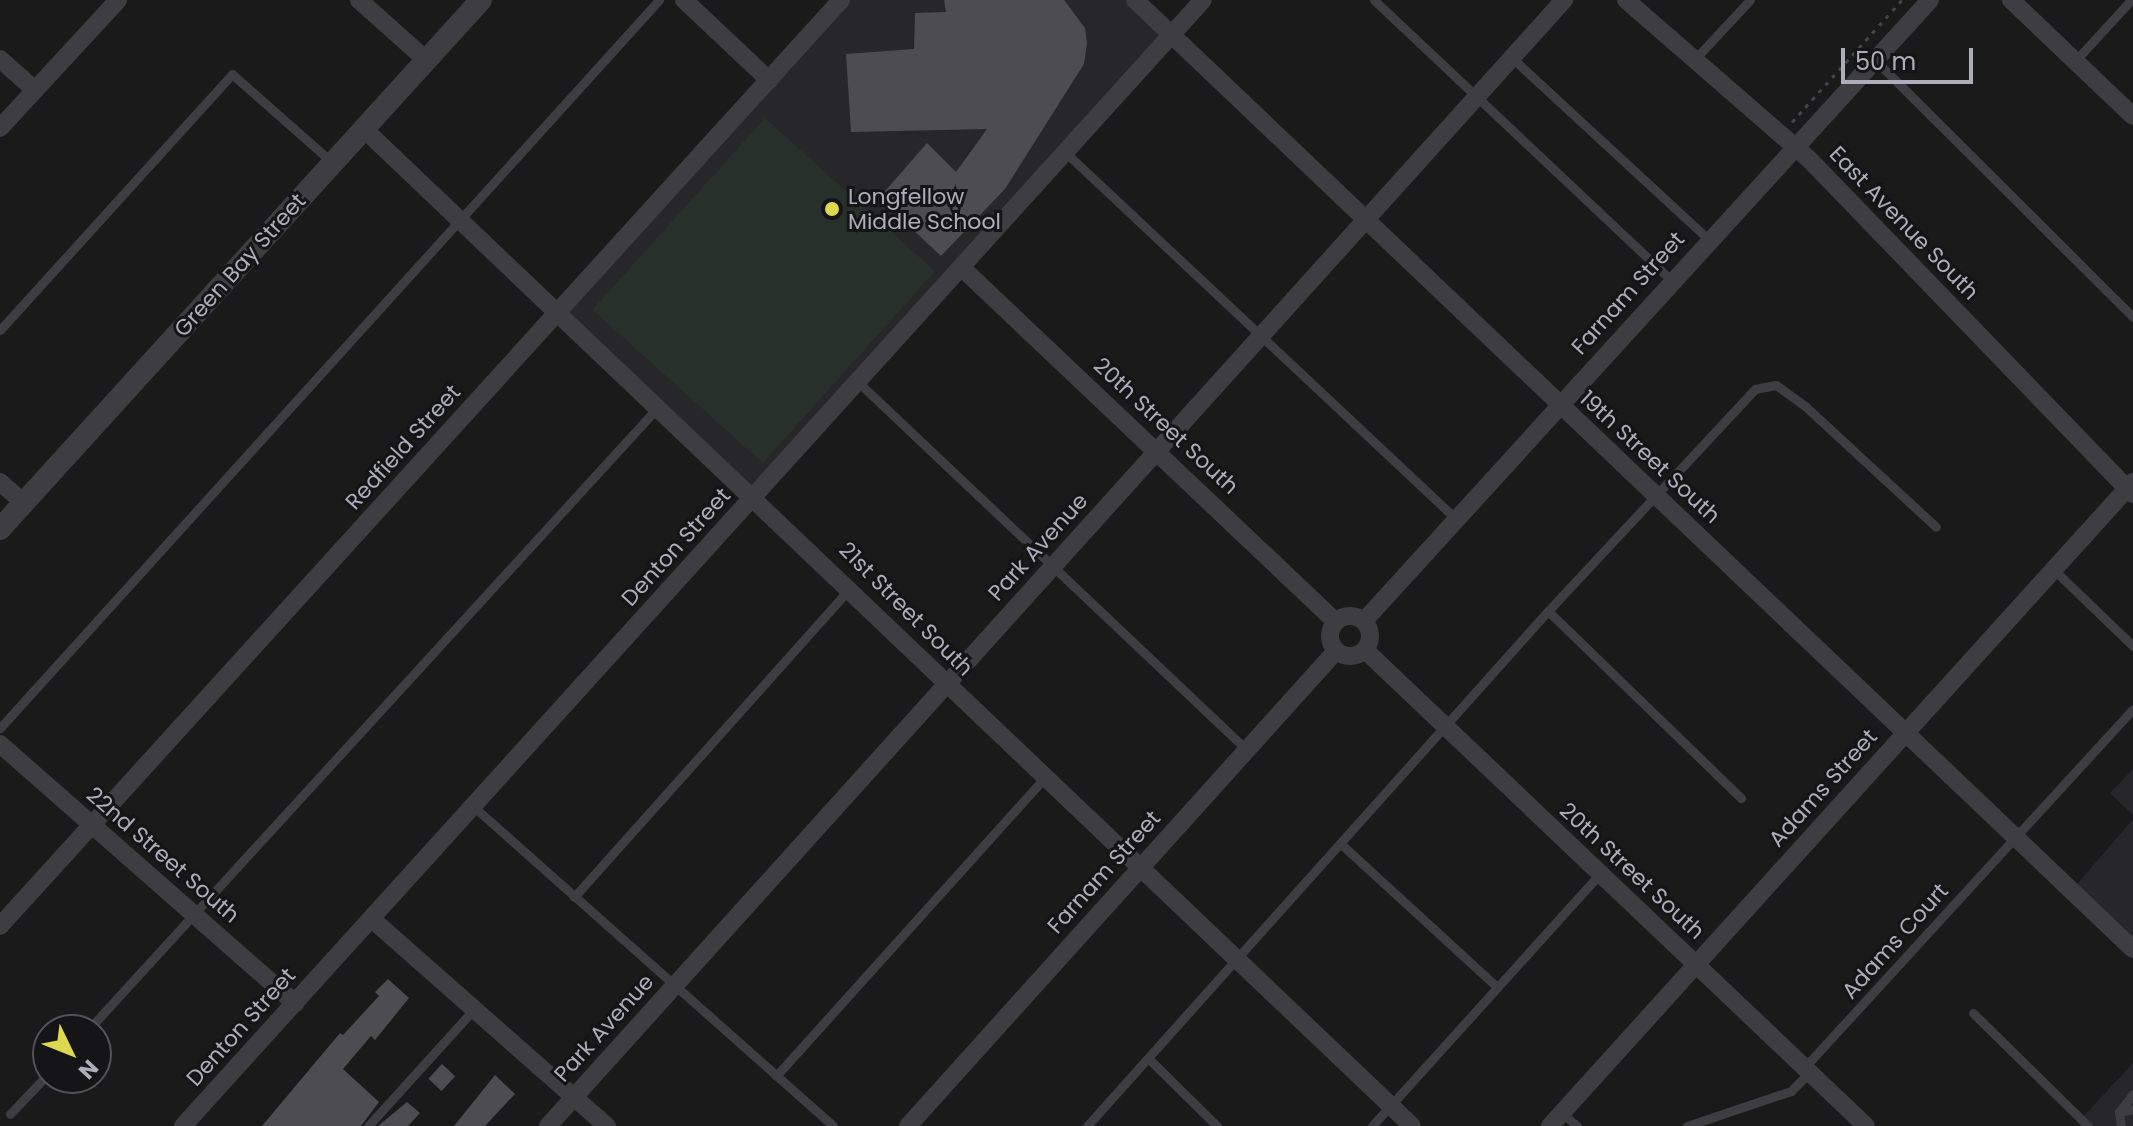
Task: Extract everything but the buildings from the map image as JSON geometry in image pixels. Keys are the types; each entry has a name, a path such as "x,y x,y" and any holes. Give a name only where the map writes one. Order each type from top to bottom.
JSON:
{"street":[{"path":"0,128 118,0"},
{"path":"359,0 426,60"},
{"name":"Green Bay Street","path":"0,529 481,0"},
{"path":"684,0 769,80"},
{"name":"Redfield Street","path":"0,926 841,0"},
{"name":"19th Street South","path":"1135,0 2133,949"},
{"name":"Denton Street","path":"183,1126 373,920 1203,0"},
{"name":"Park Avenue","path":"548,1126 1564,0"},
{"name":"East Avenue South","path":"1626,0 1786,141 2131,488"},
{"name":"Farnam Street","path":"1364,621 1709,240 1786,141 1875,60 1930,0"},
{"path":"2011,0 2133,116"},
{"path":"0,59 35,90"},
{"name":"21st Street South","path":"364,129 851,587 1236,961 1412,1126"},
{"name":"20th Street South","path":"961,267 1336,622"},
{"path":"0,482 24,503"},
{"name":"Adams Street","path":"1556,1120 1906,731 2131,488"},
{"path":"1353,616 1364,621 1370,639 1365,650 1347,656 1336,651 1330,640 1336,622 1353,616"},
{"name":"20th Street South","path":"1365,650 1866,1126"},
{"name":"Farnam Street","path":"908,1126 1336,651"},
{"name":"22nd Street South","path":"0,744 295,1003"},
{"path":"373,920 607,1126"}],"lane":[{"path":"0,728 659,0"},
{"path":"1374,0 1672,281"},
{"path":"1694,60 1750,0"},
{"path":"2075,61 2131,0"},
{"path":"1512,58 1709,240"},
{"path":"1875,60 2133,317"},
{"path":"0,330 232,74 333,163"},
{"path":"1065,152 1455,518"},
{"path":"858,382 1051,569 1247,750"},
{"path":"1087,1126 1548,611 1755,389 1776,385 1936,527"},
{"path":"103,1014 659,406"},
{"path":"2054,570 2133,646"},
{"path":"574,897 851,587"},
{"path":"1548,611 1741,798"},
{"name":"Adams Court","path":"1687,1126 1791,1091 2014,836 2133,709"},
{"path":"776,1076 1045,777"},
{"path":"474,807 833,1126"},
{"path":"1341,844 1497,987"},
{"path":"1372,1126 1600,874"},
{"path":"368,1126 474,1009"},
{"path":"1973,1013 2088,1126"},
{"path":"1148,1058 1217,1126"},
{"path":"10,1114 32,1091"},
{"path":"2121,1126 2119,1112 2133,1094"},
{"path":"2119,1112 2133,1109"},
{"path":"1556,1120 1577,1126"}],"path":[{"path":"1786,141 1902,0"}],"shaded area":[{"name":"Longfellow Middle School","path":"841,0 1135,0 1172,35 755,496 558,312"},
{"path":"765,118 935,271 763,463 592,310"},
{"path":"2133,769 2133,815 2110,793"},
{"path":"2133,819 2133,949 2072,890"},
{"path":"2133,1063 2133,1126 2088,1126 2083,1117"}],"place":[{"name":"Longfellow Middle School","path":"832,209"}]}
